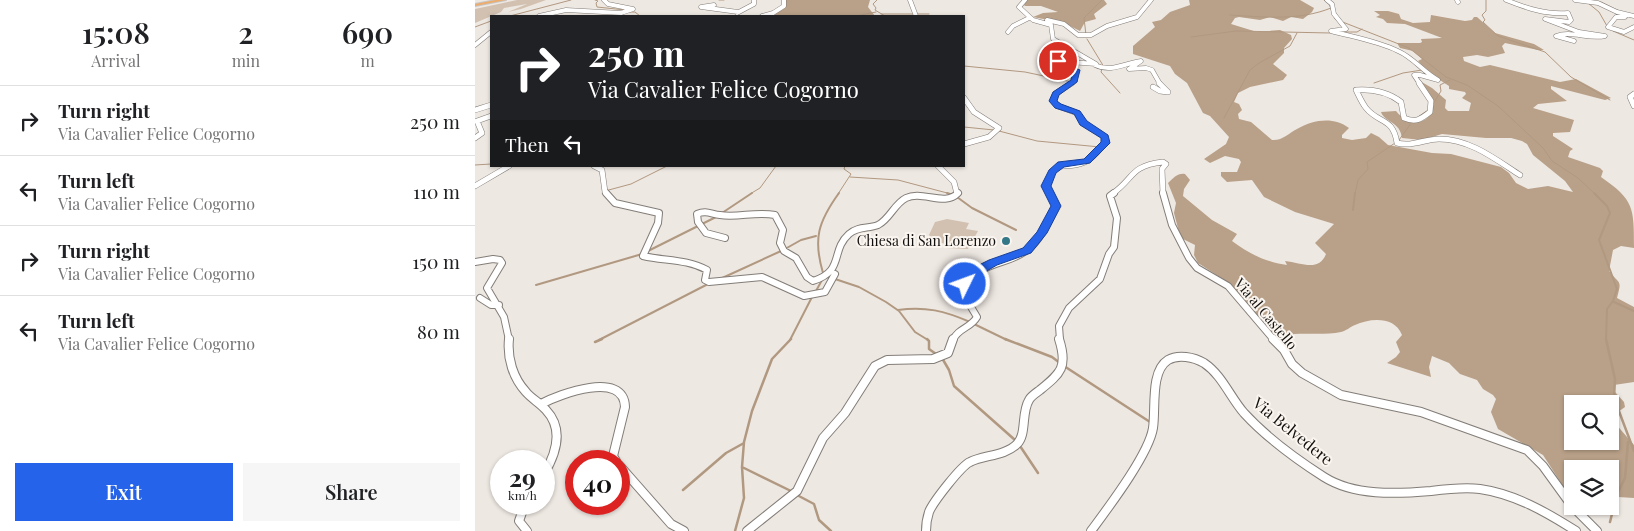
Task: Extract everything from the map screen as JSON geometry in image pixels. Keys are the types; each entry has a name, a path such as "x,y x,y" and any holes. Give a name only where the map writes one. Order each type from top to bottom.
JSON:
{"highway":[{"path":"475,4 497,0"},
{"path":"475,4 504,0"}],"street":[{"path":"544,15 566,10 587,13 623,13 633,9 608,4 604,0"},
{"path":"734,15 754,4 754,0"},
{"path":"766,15 784,6 784,0"},
{"path":"910,0 916,15"},
{"path":"1025,0 1019,7 1030,18 1051,25 1053,39 1096,63 1095,65"},
{"path":"1008,32 1013,26 1030,18 1060,23 1079,35 1091,35 1107,26 1137,17 1151,0"},
{"path":"1327,0 1332,4 1335,14 1346,29 1332,31 1397,50 1411,58 1425,73 1437,80 1421,74 1414,75 1431,101 1430,112 1420,120 1411,121 1404,118 1401,102 1394,97 1367,90 1356,90 1367,109 1390,125 1395,131 1397,143 1406,145 1436,139 1462,142 1477,147 1520,175"},
{"path":"1506,0 1520,6 1552,14 1568,13 1571,20 1569,22 1545,19 1579,32 1605,36 1593,39 1565,34 1556,36 1574,41"},
{"path":"1575,0 1600,3 1617,12 1634,17"},
{"path":"714,5 701,7 738,12"},
{"path":"1634,17 1616,17 1608,27 1624,32 1634,27"},
{"path":"475,45 490,33"},
{"path":"747,531 797,491 823,438 845,413 875,366 887,360 933,359 944,356 950,349 953,336 974,324 977,317 968,301 965,284 981,269 993,262 1022,253 1033,244 1056,206 1046,186 1049,177 1058,166 1087,161 1105,143 1105,137 1083,123 1077,113 1058,106 1053,101 1055,94 1075,81 1074,74 1076,70 1059,64 1057,61 1063,60 1095,65 1101,68 1110,68 1134,61 1141,61 1129,69 1146,68 1152,70 1158,82 1168,92 1166,93 1153,87"},
{"path":"1634,94 1630,97 1634,106"},
{"path":"965,99 974,112 999,128 989,137 965,144"},
{"path":"475,110 490,105"},
{"path":"475,138 482,133 477,121 490,116"},
{"name":"Via al Castello","path":"926,531 929,512 958,472 969,462 1007,450 1017,444 1021,434 1023,413 1029,399 1059,375 1062,365 1062,348 1058,334 1059,326 1069,308 1100,279 1109,254 1114,247 1117,218 1110,196 1121,188 1133,172 1147,164 1163,162 1166,164 1162,169 1162,189 1167,208 1172,225 1189,258 1197,268 1228,286 1252,316 1284,350 1292,364 1302,374 1341,395 1421,412 1527,450 1535,455 1547,469 1563,495 1597,531"},
{"path":"475,186 507,167"},
{"path":"596,167 602,170 605,192 615,202 659,213 658,223 643,256 655,260 679,260 698,264 707,270 705,280 709,282 754,277 762,278 804,296 825,292 835,274 834,270 839,246 849,234 862,227 877,226 901,201 917,195 948,199 955,198 959,194 958,189 939,167"},
{"path":"725,238 705,234 700,229 697,214 707,211 730,216 764,212 775,215 783,230 781,243 784,251 796,258 807,277 813,281 822,279 829,276 834,270"},
{"path":"475,262 493,259 500,260 502,263 487,288 503,311 509,336 510,361 521,387 545,407 555,424 557,437 554,450"},
{"path":"480,298 491,304 499,305"},
{"name":"Via Belvedere","path":"1091,531 1112,502 1146,447 1153,429 1157,372 1167,360 1186,356 1205,364 1250,419 1327,478 1352,487 1381,490 1420,491 1477,488 1501,493 1521,500 1576,531"},
{"path":"541,404 560,394 595,388 613,388 621,394 625,404 614,450"},
{"path":"630,477 671,524 684,531"},
{"path":"521,515 519,521 527,531"}],"shaded area":[{"path":"517,0 546,0 508,12 527,4 504,8 501,12 490,15 475,23 475,9"},
{"path":"785,0 870,0 868,7 874,15 774,14 779,11"},
{"path":"1027,0 1104,0 1107,4 1094,14 1096,19 1085,22 1080,31 1064,23 1033,17 1043,13 1058,12 1041,6 1025,6"},
{"path":"1189,0 1300,0 1314,8 1303,19 1291,17 1283,21 1270,17 1260,20 1239,17 1235,18 1231,24 1257,32 1280,30 1291,35 1292,39 1284,48 1284,53 1273,64 1287,75 1283,80 1250,87 1238,93 1234,102 1239,104 1242,110 1238,114 1239,119 1251,122 1272,140 1282,138 1310,123 1336,122 1349,128 1342,135 1342,138 1352,140 1366,138 1371,133 1388,145 1432,153 1451,154 1501,167 1509,173 1516,183 1528,189 1548,186 1573,192 1565,181 1533,155 1527,144 1522,141 1511,138 1442,134 1422,140 1402,138 1401,132 1396,125 1383,116 1381,112 1396,111 1402,117 1414,122 1420,122 1425,119 1432,109 1434,101 1420,81 1446,100 1445,108 1448,111 1469,111 1471,103 1462,98 1466,94 1465,92 1449,89 1449,86 1426,71 1418,61 1422,59 1413,51 1400,48 1397,43 1420,43 1422,42 1421,39 1442,38 1405,24 1387,23 1383,19 1376,17 1380,15 1374,11 1388,11 1399,14 1401,19 1413,23 1430,22 1431,15 1465,21 1477,17 1495,33 1534,44 1544,50 1505,43 1502,46 1505,53 1488,57 1477,55 1463,57 1464,61 1480,67 1490,65 1560,82 1576,79 1611,98 1605,100 1551,86 1551,89 1567,101 1538,104 1533,108 1574,120 1570,132 1553,133 1553,136 1573,149 1568,157 1600,168 1603,171 1601,177 1620,192 1630,206 1634,248 1621,246 1613,250 1609,271 1620,285 1617,298 1634,307 1634,382 1614,385 1618,395 1564,395 1564,450 1619,450 1619,428 1634,445 1634,498 1619,497 1619,460 1564,460 1564,488 1543,455 1498,429 1491,412 1496,399 1493,395 1483,389 1477,380 1460,374 1449,363 1432,356 1429,367 1431,377 1387,363 1400,352 1396,342 1402,335 1394,324 1375,320 1361,323 1341,332 1294,334 1287,339 1285,348 1250,310 1229,283 1198,263 1194,255 1195,245 1183,239 1174,213 1176,203 1168,183 1180,174 1185,174 1190,180 1184,189 1183,196 1212,220 1237,234 1232,241 1251,254 1265,260 1287,265 1285,261 1309,265 1319,263 1326,254 1315,243 1334,224 1295,212 1264,197 1252,180 1227,182 1221,176 1221,172 1237,172 1241,162 1239,159 1225,156 1210,163 1204,159 1226,144 1229,137 1210,116 1203,113 1187,83 1175,74 1170,66 1133,54 1133,46 1155,27 1152,22 1161,20 1170,12 1190,5"},
{"path":"947,219 969,223 966,229 978,231 968,249 947,248 948,244 935,242 929,235 935,222"},
{"path":"1619,396 1624,402 1625,407 1619,411"}],"waterway":[{"path":"514,15 571,0"},
{"path":"595,0 598,1 596,3 597,7 625,10 623,15"},
{"path":"719,0 724,0"},
{"path":"877,0 873,4 876,8 875,10 882,14"},
{"path":"1086,35 1084,18 1102,0"},
{"path":"1324,0 1331,8"},
{"path":"1486,0 1486,11 1482,15 1485,20 1483,22 1498,36 1545,52 1571,77 1610,100"},
{"path":"1601,2 1619,11"},
{"path":"1588,3 1599,12 1607,26"},
{"path":"1230,15 1294,16 1307,15 1331,8"},
{"path":"1331,8 1335,19 1361,29"},
{"path":"628,12 635,12 639,15"},
{"path":"861,15 876,12"},
{"path":"882,14 929,14"},
{"path":"475,27 490,21"},
{"path":"1343,32 1357,32 1361,29"},
{"path":"1361,29 1409,48 1446,77 1467,85 1498,106 1543,148 1552,161 1578,178 1595,194"},
{"path":"1191,37 1236,31 1330,33"},
{"path":"1613,31 1634,40"},
{"path":"1224,118 1250,70 1290,46 1297,33"},
{"path":"1087,39 1104,67"},
{"path":"965,66 1025,72 1072,82"},
{"path":"1102,69 1101,72 1120,93"},
{"path":"1374,83 1403,73 1422,70"},
{"path":"1433,104 1441,91 1440,85 1450,80"},
{"path":"1418,117 1428,110"},
{"path":"1399,140 1412,122"},
{"path":"965,127 994,130"},
{"path":"999,131 1037,141 1100,147"},
{"path":"1355,194 1358,180 1368,169 1367,162 1395,143"},
{"path":"475,165 490,164"},
{"path":"605,191 631,184 665,167"},
{"path":"750,194 760,188 775,167"},
{"path":"838,194 851,174 844,169 845,167"},
{"path":"850,177 898,180 951,194"},
{"path":"722,213 752,193"},
{"path":"823,273 818,250 819,231 826,213 839,193"},
{"path":"947,193 953,195"},
{"path":"1353,210 1355,193"},
{"path":"1595,194 1607,206 1610,213 1599,240 1617,289 1613,301 1607,309 1606,339"},
{"path":"957,197 972,208 1016,230"},
{"path":"702,224 716,217"},
{"path":"646,252 698,226"},
{"path":"785,249 801,240 816,236"},
{"path":"720,279 781,251"},
{"path":"536,285 642,254"},
{"path":"835,279 859,287 886,302 899,311 915,332 928,340"},
{"path":"816,291 822,280"},
{"path":"599,340 708,284"},
{"path":"790,340 812,297"},
{"path":"1614,302 1634,311"},
{"path":"898,310 935,310 970,322"},
{"path":"974,324 1007,340"},
{"path":"595,342 602,339"},
{"path":"744,443 752,411 772,359 791,339"},
{"path":"1005,339 1052,357 1060,363"},
{"path":"1606,339 1615,379 1614,398 1634,451"},
{"path":"928,340 929,349 936,354"},
{"path":"942,358 949,370 954,386 1015,440"},
{"path":"1064,366 1150,422"},
{"path":"1610,522 1617,494 1625,478 1628,442"},
{"path":"683,490 726,453 744,443"},
{"path":"742,467 744,443"},
{"path":"1020,446 1038,473"},
{"path":"735,531 744,498 742,467"},
{"path":"742,467 793,492"},
{"path":"797,495 814,504 819,520 831,531"}],"place":[{"name":"Chiesa di San Lorenzo","path":"1006,241"}],"route":[{"path":"965,284 981,269 993,262 1027,250 1033,244 1056,206 1046,186 1052,172 1061,164 1080,163 1089,160 1105,143 1105,137 1083,123 1077,113 1055,105 1053,101 1055,94 1075,81 1074,74 1076,71 1070,66 1058,63 1058,61"}]}
